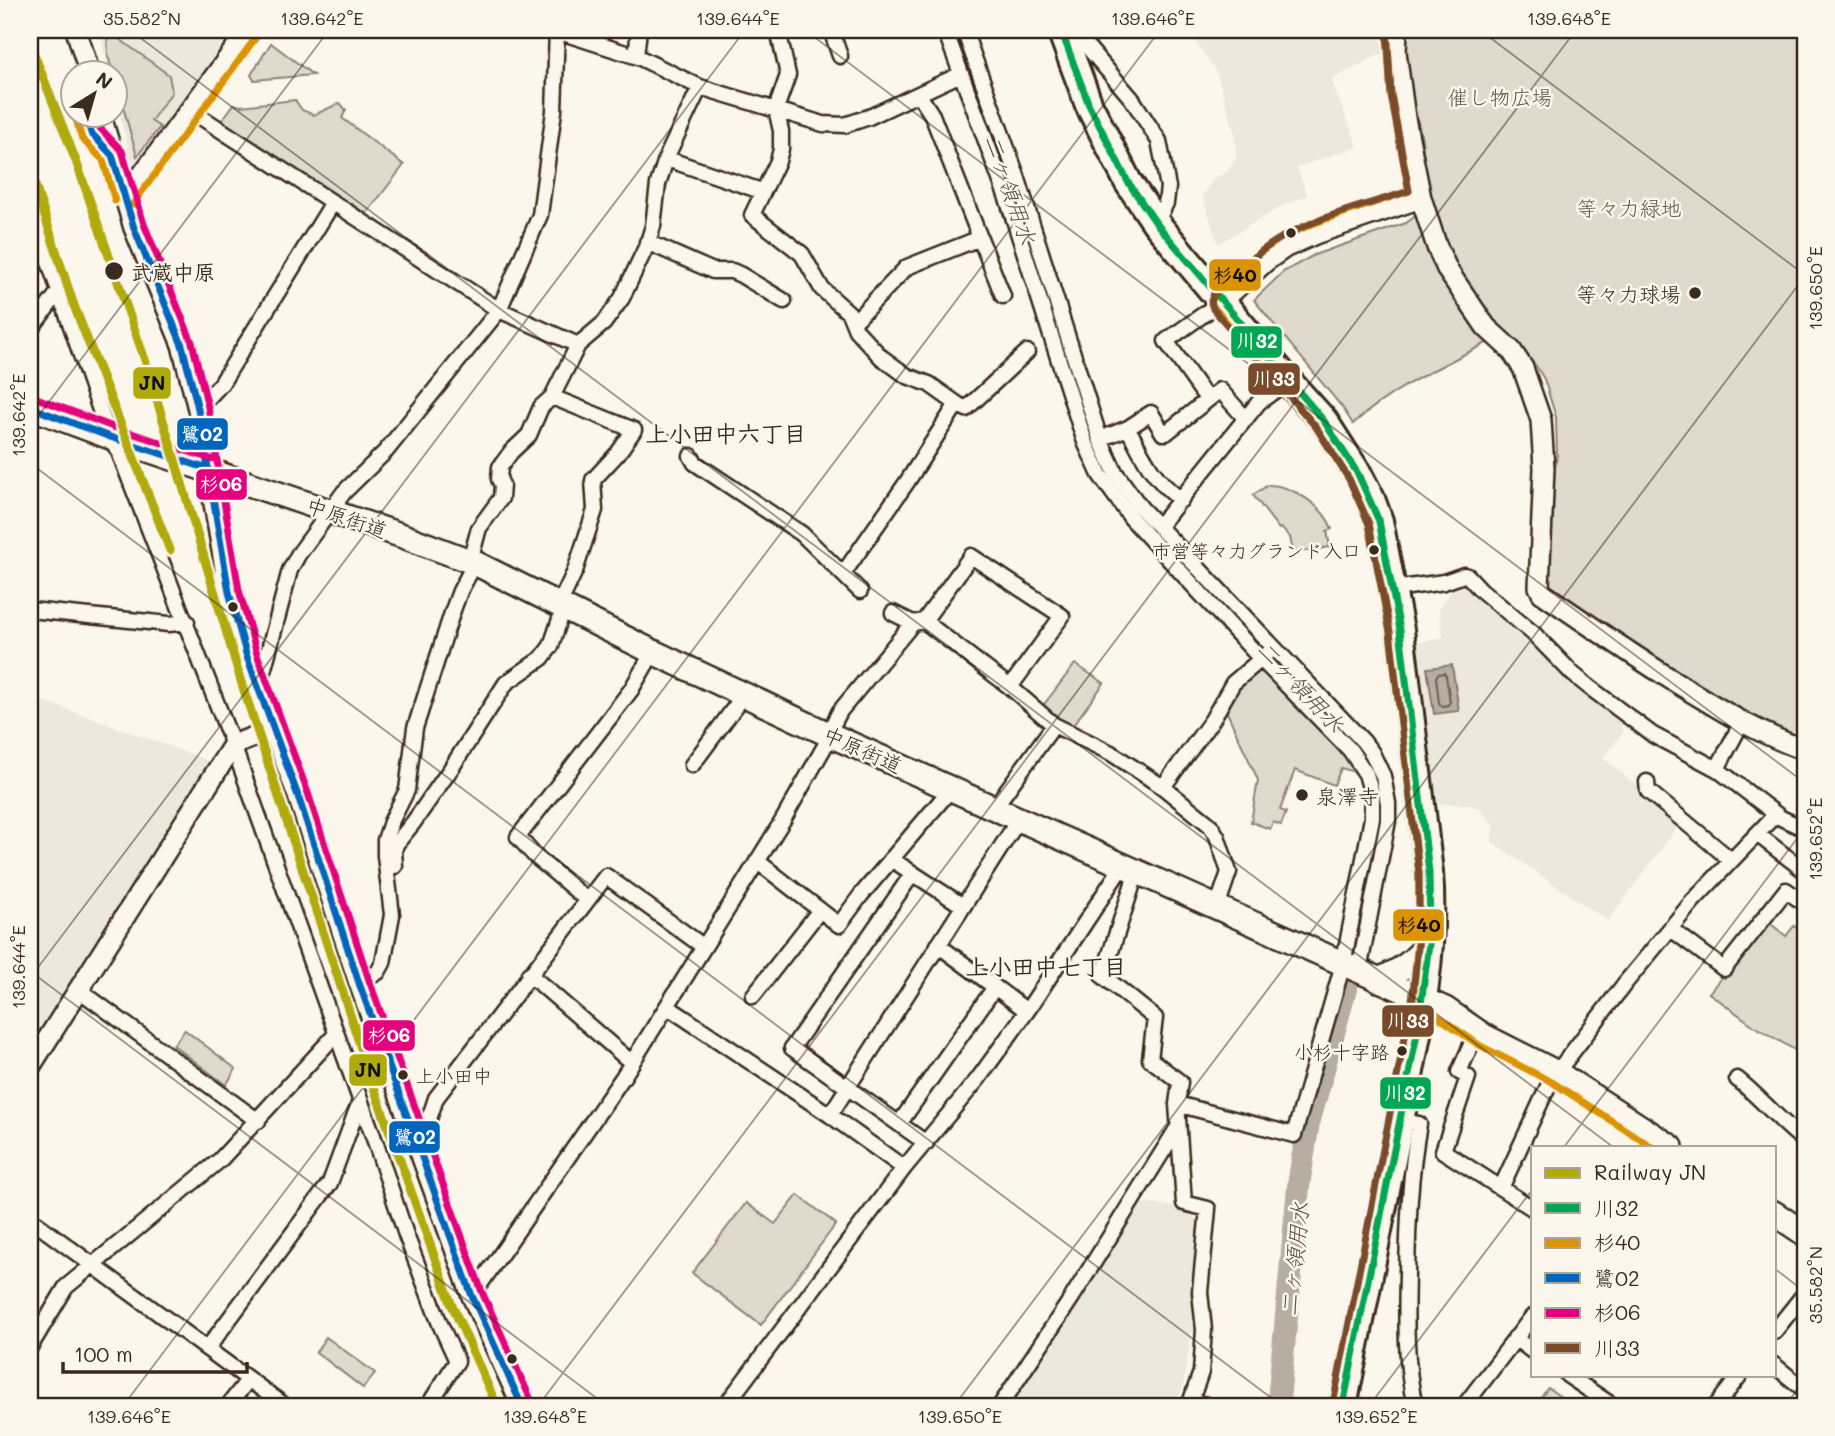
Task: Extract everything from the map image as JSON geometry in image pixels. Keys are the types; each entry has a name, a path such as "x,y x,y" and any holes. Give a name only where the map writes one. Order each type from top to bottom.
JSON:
{"highway":[{"path":"1061,30 1089,105 1116,162 1156,223 1324,421 1358,474 1379,521 1394,589 1429,873 1432,904 1430,940 1400,1120 1343,1406"}],"main road":[{"name":"中原街道","path":"30,407 473,562 653,652 830,735 1445,1009 1477,1031 1557,1073 1663,1145"},
{"path":"1360,972 1405,967 1415,960 1430,940"},
{"path":"1776,1214 1805,1234"}],"street":[{"path":"76,30 86,60"},
{"path":"125,198 248,30"},
{"path":"636,56 639,30"},
{"path":"778,30 788,75 776,109 781,131 781,149 752,215 802,254 822,289 849,313 856,330 881,357 907,376 929,384 965,409 1027,352"},
{"path":"831,30 840,56"},
{"path":"945,30 1008,201 1091,458 1106,486 1131,518 1261,659 1350,750 1366,774 1372,794 1372,818 1360,972"},
{"path":"964,30 1017,176 1100,439 1121,482 1372,753 1388,792 1388,821 1360,972 1294,1135 1177,1104"},
{"path":"1073,30 1132,99 1159,141 1168,187 1166,203 1156,223"},
{"path":"1396,30 1402,95 1420,198 1437,247 1448,271 1486,327 1510,350 1523,368 1536,400 1544,441 1539,587 1542,593 1620,647 1742,722 1770,737 1805,750"},
{"path":"259,687 290,570 298,555 344,492 386,452 499,310 540,215 554,111 557,31 636,56 700,87 823,124 845,124 869,117 961,75"},
{"path":"359,982 378,972 383,963 392,915 385,840 407,790 415,729 453,610 473,562 479,528 501,498 500,467 511,452 530,435 541,407 552,397 578,345 604,323 622,298 648,242 653,226 658,184 667,159 700,87"},
{"path":"919,94 932,115 1003,296"},
{"path":"190,110 499,310 578,345"},
{"path":"105,130 134,228 182,345 198,409 229,592 247,657 359,982 472,1296 522,1406"},
{"path":"667,159 761,191"},
{"path":"1207,399 1166,341 1222,302 1260,265 1286,247 1315,234 1420,198"},
{"path":"198,409 221,384 332,204"},
{"path":"30,207 110,437 119,452 187,622 410,1247 457,1361 428,1406"},
{"path":"854,322 907,267 980,238"},
{"path":"648,242 713,271 732,271 784,301"},
{"path":"30,254 44,247"},
{"path":"30,330 58,293"},
{"path":"1159,526 1259,401 1288,381"},
{"path":"1100,439 1128,428 1151,413 1163,433 1166,433 1220,390 1246,419"},
{"path":"389,883 395,869 396,844 452,767 506,684 542,658 551,646 561,606 596,510 593,480 618,453 634,430 552,397"},
{"path":"843,573 907,482 957,404"},
{"path":"1128,428 1150,471 1164,487 1181,500"},
{"path":"691,456 695,463 802,534 860,591"},
{"path":"472,1296 668,1007 810,775 840,711 918,622 971,556 1062,617 1010,687"},
{"path":"1394,589 1468,576 1589,687 1653,735 1717,769 1776,814 1805,830"},
{"path":"30,610 169,624 187,622"},
{"path":"893,612 918,622 1010,687 1054,725 1111,753 1163,787 1210,825 1217,836 1229,872 1217,907"},
{"path":"1163,787 1212,720 1233,683 1275,647"},
{"path":"587,900 535,856 518,837 631,690 653,652"},
{"path":"692,765 744,695"},
{"path":"1717,769 1742,722"},
{"path":"994,808 1054,725"},
{"path":"30,1067 233,745 274,729"},
{"path":"1647,782 1648,791 1731,860"},
{"path":"757,861 839,925 945,796 949,787"},
{"path":"1501,1188 1551,1080 1626,982 1731,860 1776,814"},
{"path":"830,1115 1019,819"},
{"path":"1757,834 1805,871"},
{"path":"891,859 963,906"},
{"path":"725,1406 904,1168 978,1079 1130,868"},
{"path":"1130,868 1103,976 1155,1018 1150,1059 1180,1082 1177,1104 1184,1203 1208,1209 1200,1292 1204,1330 1201,1372 1190,1403 1208,1406"},
{"path":"913,873 792,1048 926,1143"},
{"path":"417,1144 426,1128 436,1098 606,876 704,947"},
{"path":"1671,929 1724,969 1786,890 1805,904"},
{"path":"753,996 820,910"},
{"path":"938,945 1027,1011"},
{"path":"529,974 632,1063"},
{"path":"899,1124 995,988"},
{"path":"79,990 258,1121"},
{"path":"668,1007 904,1168"},
{"path":"1477,1031 1459,1072 1468,1077 1443,1152 1531,1207"},
{"path":"30,1347 66,1287 220,1160 336,1034"},
{"path":"1737,1079 1805,1141"},
{"path":"207,1349 330,1183 360,1101"},
{"path":"1400,1120 1419,1124 1410,1193 1407,1295 1407,1343 1415,1406"},
{"path":"1000,1406 1071,1299 1178,1127"},
{"path":"30,1219 285,1406"},
{"path":"1776,1329 1805,1293"},
{"path":"1464,1406 1531,1318"},
{"path":"1515,1338 1531,1349"},
{"path":"1776,1367 1803,1383"},
{"path":"1568,1376 1613,1406"},
{"path":"1716,1406 1739,1376"},
{"path":"228,1406 248,1380"}],"shaded area":[{"path":"100,30 236,30 137,166 132,166 124,130 130,130 130,60 106,60"},
{"path":"1187,30 1384,30 1385,52 1331,80 1358,147 1297,167 1307,195 1277,209 1218,244 1202,195 1215,178 1227,172 1236,159 1235,134 1216,71"},
{"path":"1463,579 1624,720 1620,727 1624,731 1603,758 1681,822 1608,921 1492,842 1493,824 1480,809 1469,804 1430,804 1431,786 1416,643 1443,637 1439,608 1453,588 1453,582"},
{"path":"30,696 210,761 213,768 30,1055"},
{"path":"1138,1202 1182,1208 1198,1220 1192,1330 1183,1386 1175,1406 1005,1406 1060,1328"}],"green space":[{"path":"107,30 169,75 172,92 151,121 160,127 137,156 130,130 130,60 109,60"},
{"name":"等々力緑地","path":"1404,30 1805,30 1805,741 1763,725 1678,674 1598,622 1549,584 1551,495 1557,454 1556,417 1544,379 1536,366 1504,334 1407,385 1353,424 1254,300 1283,272 1314,255 1406,223 1433,203 1404,53"},
{"path":"271,43 313,75 254,80 251,75"},
{"path":"295,100 302,110 314,115 340,103 346,110 342,118 404,165 364,217 220,123 234,104 240,106"},
{"path":"1268,485 1297,493 1322,512 1332,529 1327,531 1330,547 1293,553 1290,537 1279,529 1253,495"},
{"path":"1075,664 1104,683 1071,728 1042,707"},
{"path":"1259,666 1350,759 1358,773 1341,768 1334,785 1295,770 1280,810 1286,812 1281,825 1273,822 1270,829 1251,822 1258,780 1225,708 1230,696"},
{"path":"1766,920 1786,936 1794,926 1800,931 1805,924 1805,1020 1799,1028 1805,1033 1805,1056 1754,1026 1709,993"},
{"path":"185,1030 236,1069 226,1085 173,1045"},
{"path":"798,1195 836,1224 761,1325 692,1273 746,1203 775,1224"},
{"path":"326,1337 375,1373 363,1388 316,1352"},
{"path":"1548,1388 1574,1406 1535,1406"}],"water":[{"path":"1452,665 1459,711 1434,714 1427,668"}],"waterway":[{"name":"二ヶ領用水","path":"954,30 1014,193 1093,444 1120,493 1226,607"},
{"name":"二ヶ領用水","path":"1252,634 1359,749 1375,777 1380,812 1375,851 1347,984 1308,1125 1299,1182 1278,1406"}],"rail line":[{"name":"JN","path":"30,44 76,161 145,360 242,684 373,1085 451,1303 497,1406"},
{"name":"JN","path":"30,170 73,303 170,550"}],"transit line":[{"name":"川32","path":"1061,30 1089,105 1128,182 1156,223 1324,421 1358,474 1379,521 1400,630 1429,872 1430,937 1417,1034 1343,1406"},
{"name":"杉40","path":"1387,30 1391,95 1409,191 1312,224 1281,238 1259,253 1214,294 1211,304 1316,427 1349,479 1369,524 1390,632 1419,873 1419,920 1413,1004 1440,1018 1479,1045 1552,1082 1650,1146"},
{"name":"川33","path":"1333,1404 1412,1001 1419,937 1419,873 1390,632 1369,524 1349,479 1316,427 1213,309 1211,301 1214,294 1246,264 1281,238 1327,217 1409,191 1391,95 1387,30"},
{"name":"杉40","path":"133,204 257,36"},
{"name":"杉40","path":"79,130 82,139 103,160 115,201"},
{"name":"鷺02","path":"90,130 112,155 134,228 182,345 198,409 229,592 247,657 298,796 359,983 472,1296 522,1406"},
{"name":"杉06","path":"102,130 122,151 144,224 192,342 208,407 239,590 257,654 308,793 369,980 482,1292 532,1402"},
{"name":"杉06","path":"34,397 113,427 211,459"},
{"name":"鷺02","path":"30,407 208,469"}],"place":[{"name":"武蔵中原","path":"114,271"},
{"name":"等々力球場","path":"1695,293"},
{"name":"市営等々力グランド入口","path":"1374,550"},
{"name":"泉澤寺","path":"1302,795"},
{"name":"小杉十字路","path":"1402,1051"},
{"name":"上小田中","path":"403,1075"}],"district":[{"name":"上小田中六丁目","path":"726,433"},
{"name":"上小田中七丁目","path":"1046,966"}],"park label":[{"name":"催し物広場","path":"1500,96"}]}
